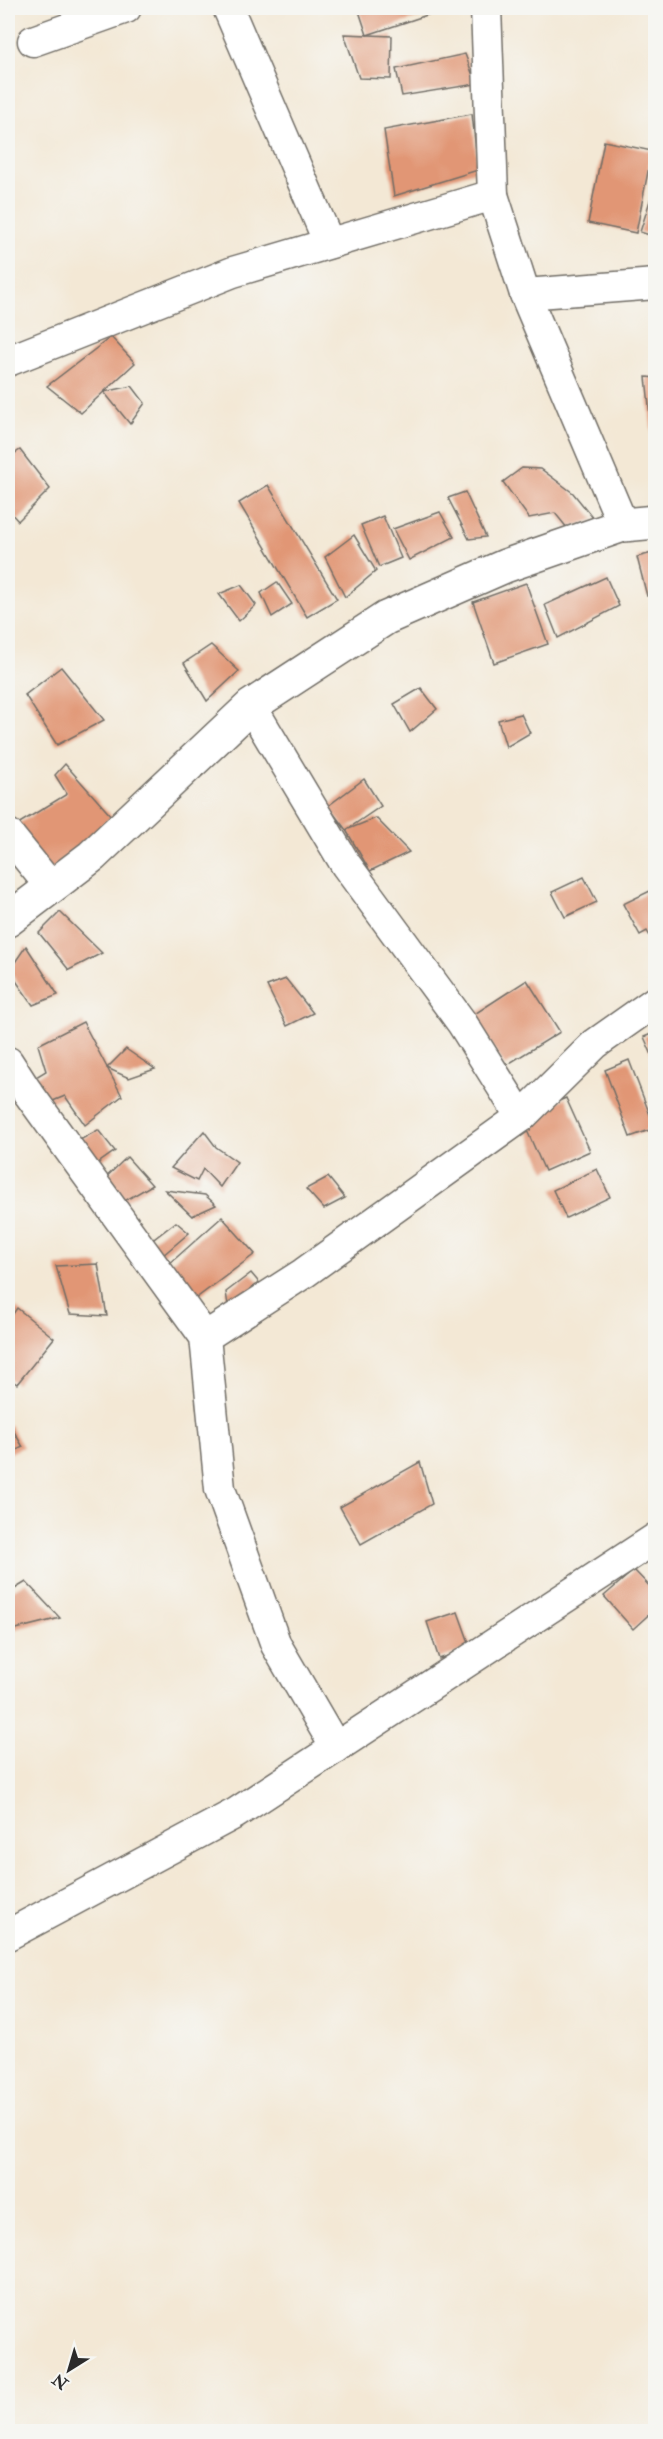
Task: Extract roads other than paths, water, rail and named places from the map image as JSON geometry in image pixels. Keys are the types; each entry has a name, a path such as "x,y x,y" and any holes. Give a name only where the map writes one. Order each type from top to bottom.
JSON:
{"main road":[{"path":"8,920 92,856 251,706 386,618 505,566 623,525 656,522"}],"street":[{"path":"33,41 126,8"},
{"path":"228,8 329,243"},
{"path":"486,8 493,195 525,294 623,525"},
{"path":"8,361 233,272 493,195"},
{"path":"525,294 656,284"},
{"path":"251,706 346,865 462,1023 521,1118"},
{"path":"8,834 51,887"},
{"path":"205,1337 304,1273 521,1118 595,1044 656,1001"},
{"path":"8,1062 205,1337 220,1489 276,1645 336,1748"},
{"path":"8,1935 236,1814 656,1538"}]}
